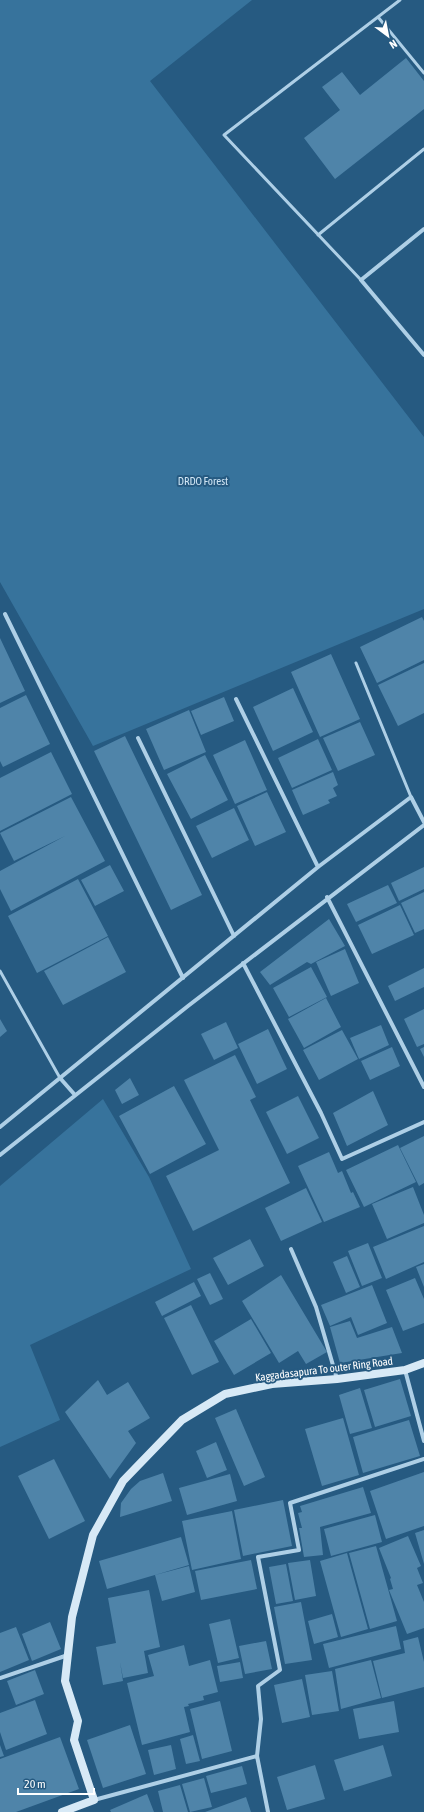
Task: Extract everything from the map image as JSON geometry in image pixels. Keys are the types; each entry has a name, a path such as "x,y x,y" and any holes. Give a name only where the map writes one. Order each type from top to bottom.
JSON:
{"street":[{"path":"424,229 361,280 424,355"},
{"path":"5,614 183,978"},
{"path":"236,699 318,867"},
{"path":"138,738 234,936"},
{"path":"0,1127 318,867 411,797 424,823 75,1094 0,1155"},
{"path":"327,898 424,1087"},
{"path":"243,963 321,1113 342,1159 424,1122"},
{"path":"60,1078 75,1094"},
{"path":"291,1249 316,1307 337,1379"},
{"name":"Kaggadasapura To outer Ring Road","path":"94,1800 74,1740 78,1721 65,1681 72,1617 93,1535 123,1481 155,1446 182,1420 225,1394 272,1384 337,1379 405,1370 424,1362"},
{"path":"405,1370 424,1441"},
{"path":"268,1812 257,1756 260,1719 258,1686 280,1670 258,1557 299,1550 290,1503 424,1460"},
{"path":"0,1678 68,1655"},
{"path":"62,1812 94,1800 257,1756"}],"lane":[{"path":"361,280 224,135 400,0"},
{"path":"378,17 424,73"},
{"path":"318,235 424,149"},
{"path":"356,663 411,797"},
{"path":"0,970 60,1078"}],"green space":[{"name":"DRDO Forest","path":"0,0 252,0 150,81 424,437 424,609 93,746 0,582"},
{"path":"103,1099 149,1177 191,1269 30,1345 60,1420 0,1447 0,1186"}],"building":[{"path":"406,58 424,81 424,109 335,179 304,138 340,110 322,87 342,72 360,95"},
{"path":"422,617 424,621 424,660 377,683 360,647"},
{"path":"0,638 25,691 0,703"},
{"path":"331,654 360,719 320,737 291,672"},
{"path":"424,663 424,713 398,726 378,685"},
{"path":"293,688 313,732 273,751 253,707"},
{"path":"26,695 50,744 3,767 0,761 0,708"},
{"path":"224,697 234,721 201,735 191,711"},
{"path":"189,710 206,752 164,770 146,729"},
{"path":"360,722 375,755 338,771 323,738"},
{"path":"125,736 202,895 171,910 94,751"},
{"path":"318,739 332,770 292,788 278,758"},
{"path":"245,740 267,790 235,804 213,755"},
{"path":"51,752 72,794 0,831 0,778"},
{"path":"205,755 228,800 191,819 167,774"},
{"path":"333,772 338,785 333,788 337,796 328,800 330,803 303,815 292,790"},
{"path":"267,792 286,832 255,846 237,806"},
{"path":"71,797 105,861 11,911 0,889 0,871 65,836 14,861 0,833"},
{"path":"234,808 249,840 212,858 196,826"},
{"path":"110,865 124,891 95,906 81,880"},
{"path":"424,867 424,889 399,901 391,883"},
{"path":"78,879 108,936 37,973 8,916"},
{"path":"388,885 397,903 356,922 347,904"},
{"path":"424,892 424,929 415,933 401,903"},
{"path":"400,905 414,935 372,954 358,925"},
{"path":"329,919 345,946 311,964 307,962 270,985 260,972"},
{"path":"108,937 126,972 63,1005 44,971"},
{"path":"345,949 359,983 331,996 316,962"},
{"path":"311,967 327,997 289,1017 273,988"},
{"path":"424,968 424,987 395,1001 388,986"},
{"path":"326,998 341,1027 304,1048 288,1019"},
{"path":"424,1009 424,1044 417,1047 404,1019"},
{"path":"0,1019 7,1031 0,1037"},
{"path":"226,1022 238,1048 214,1060 201,1034"},
{"path":"381,1025 389,1045 359,1059 350,1038"},
{"path":"268,1029 287,1069 257,1084 238,1044"},
{"path":"342,1030 358,1059 319,1080 303,1050"},
{"path":"392,1047 400,1066 370,1080 361,1061"},
{"path":"424,1047 424,1057 420,1049"},
{"path":"235,1055 256,1097 250,1100 290,1183 193,1231 166,1176 219,1150 184,1080"},
{"path":"130,1078 139,1095 122,1104 115,1090"},
{"path":"174,1086 206,1144 150,1174 119,1116"},
{"path":"373,1091 388,1125 347,1146 333,1113"},
{"path":"298,1096 319,1138 287,1154 266,1112"},
{"path":"424,1136 424,1183 419,1186 400,1148"},
{"path":"398,1145 416,1182 364,1207 346,1170"},
{"path":"329,1152 338,1173 342,1171 351,1193 353,1192 360,1207 324,1222 298,1166"},
{"path":"413,1187 424,1215 424,1223 387,1239 372,1204"},
{"path":"306,1188 322,1222 281,1241 265,1208"},
{"path":"424,1226 424,1262 386,1279 373,1247"},
{"path":"250,1239 264,1266 228,1285 213,1258"},
{"path":"368,1243 382,1278 362,1286 348,1251"},
{"path":"347,1256 360,1287 346,1293 333,1262"},
{"path":"424,1264 424,1287 416,1267"},
{"path":"210,1273 223,1299 210,1305 197,1279"},
{"path":"281,1275 327,1352 306,1364 298,1351 279,1363 242,1301"},
{"path":"415,1278 424,1299 424,1323 403,1331 386,1290"},
{"path":"194,1282 201,1296 162,1316 155,1302"},
{"path":"372,1285 387,1323 358,1335 351,1317 330,1326 321,1305"},
{"path":"191,1305 219,1362 192,1375 164,1318"},
{"path":"251,1319 271,1353 234,1375 214,1341"},
{"path":"350,1321 357,1338 392,1327 402,1353 340,1363 330,1327"},
{"path":"400,1379 411,1416 375,1427 364,1390"},
{"path":"98,1380 107,1395 128,1382 150,1418 128,1431 136,1443 110,1479 65,1412"},
{"path":"360,1388 372,1428 350,1434 339,1395"},
{"path":"236,1409 265,1477 244,1486 215,1418"},
{"path":"343,1418 359,1475 322,1486 305,1429"},
{"path":"409,1420 420,1456 363,1473 353,1437"},
{"path":"216,1442 227,1470 207,1478 196,1451"},
{"path":"54,1459 85,1521 49,1539 18,1476"},
{"path":"424,1472 424,1526 386,1539 370,1491"},
{"path":"163,1473 172,1501 120,1517 121,1503 131,1489 140,1481"},
{"path":"230,1474 237,1501 187,1515 179,1488"},
{"path":"363,1487 371,1513 320,1527 323,1555 304,1557 299,1528 302,1528 298,1513 302,1512 300,1506"},
{"path":"283,1500 292,1546 243,1556 234,1510"},
{"path":"232,1511 241,1559 192,1570 182,1521"},
{"path":"375,1515 382,1542 331,1556 324,1529"},
{"path":"424,1530 424,1564 415,1533"},
{"path":"408,1536 421,1566 417,1568 423,1583 417,1585 424,1602 424,1628 407,1634 389,1590 393,1589 391,1578 379,1548"},
{"path":"181,1537 189,1565 107,1589 99,1561"},
{"path":"376,1546 397,1621 370,1629 349,1553"},
{"path":"347,1553 368,1629 341,1637 320,1561"},
{"path":"251,1560 257,1589 201,1600 195,1571"},
{"path":"310,1560 316,1596 295,1600 288,1563"},
{"path":"286,1564 293,1601 276,1604 269,1567"},
{"path":"189,1566 195,1592 162,1601 155,1575"},
{"path":"149,1590 160,1647 144,1651 148,1673 123,1678 120,1662 123,1681 103,1685 96,1647 116,1643 108,1598"},
{"path":"301,1602 312,1660 285,1664 274,1607"},
{"path":"332,1614 338,1637 314,1644 308,1621"},
{"path":"230,1619 239,1658 218,1663 209,1624"},
{"path":"50,1622 61,1649 32,1661 22,1634"},
{"path":"396,1626 401,1649 329,1668 323,1644"},
{"path":"16,1627 29,1660 0,1672 0,1633"},
{"path":"418,1637 424,1662 424,1687 382,1698 373,1661 405,1653 403,1641"},
{"path":"266,1641 272,1669 245,1674 239,1646"},
{"path":"184,1645 189,1666 210,1660 218,1692 203,1696 204,1700 188,1704 189,1706 184,1707 190,1732 142,1745 127,1683 154,1676 148,1655"},
{"path":"371,1660 381,1698 341,1709 335,1669"},
{"path":"240,1662 243,1678 220,1682 217,1666"},
{"path":"35,1670 44,1694 16,1705 7,1681"},
{"path":"332,1671 339,1711 312,1715 305,1675"},
{"path":"302,1679 310,1717 282,1723 274,1685"},
{"path":"35,1700 47,1734 6,1750 0,1732 0,1713"},
{"path":"220,1701 232,1751 202,1759 190,1709"},
{"path":"394,1701 399,1732 359,1739 353,1709"},
{"path":"130,1725 146,1774 103,1788 87,1740"},
{"path":"193,1735 200,1761 186,1764 180,1739"},
{"path":"60,1737 79,1789 16,1812 0,1812 0,1759"},
{"path":"0,1745 4,1756 0,1757"},
{"path":"171,1745 176,1769 154,1775 148,1750"},
{"path":"383,1745 392,1776 344,1791 334,1760"},
{"path":"315,1765 325,1799 287,1810 277,1777"},
{"path":"242,1766 247,1784 211,1793 206,1776"},
{"path":"204,1778 212,1807 190,1812 182,1784"},
{"path":"180,1785 188,1812 163,1812 158,1791"},
{"path":"147,1794 154,1812 111,1812 110,1810"},
{"path":"246,1797 251,1812 205,1812"}]}
